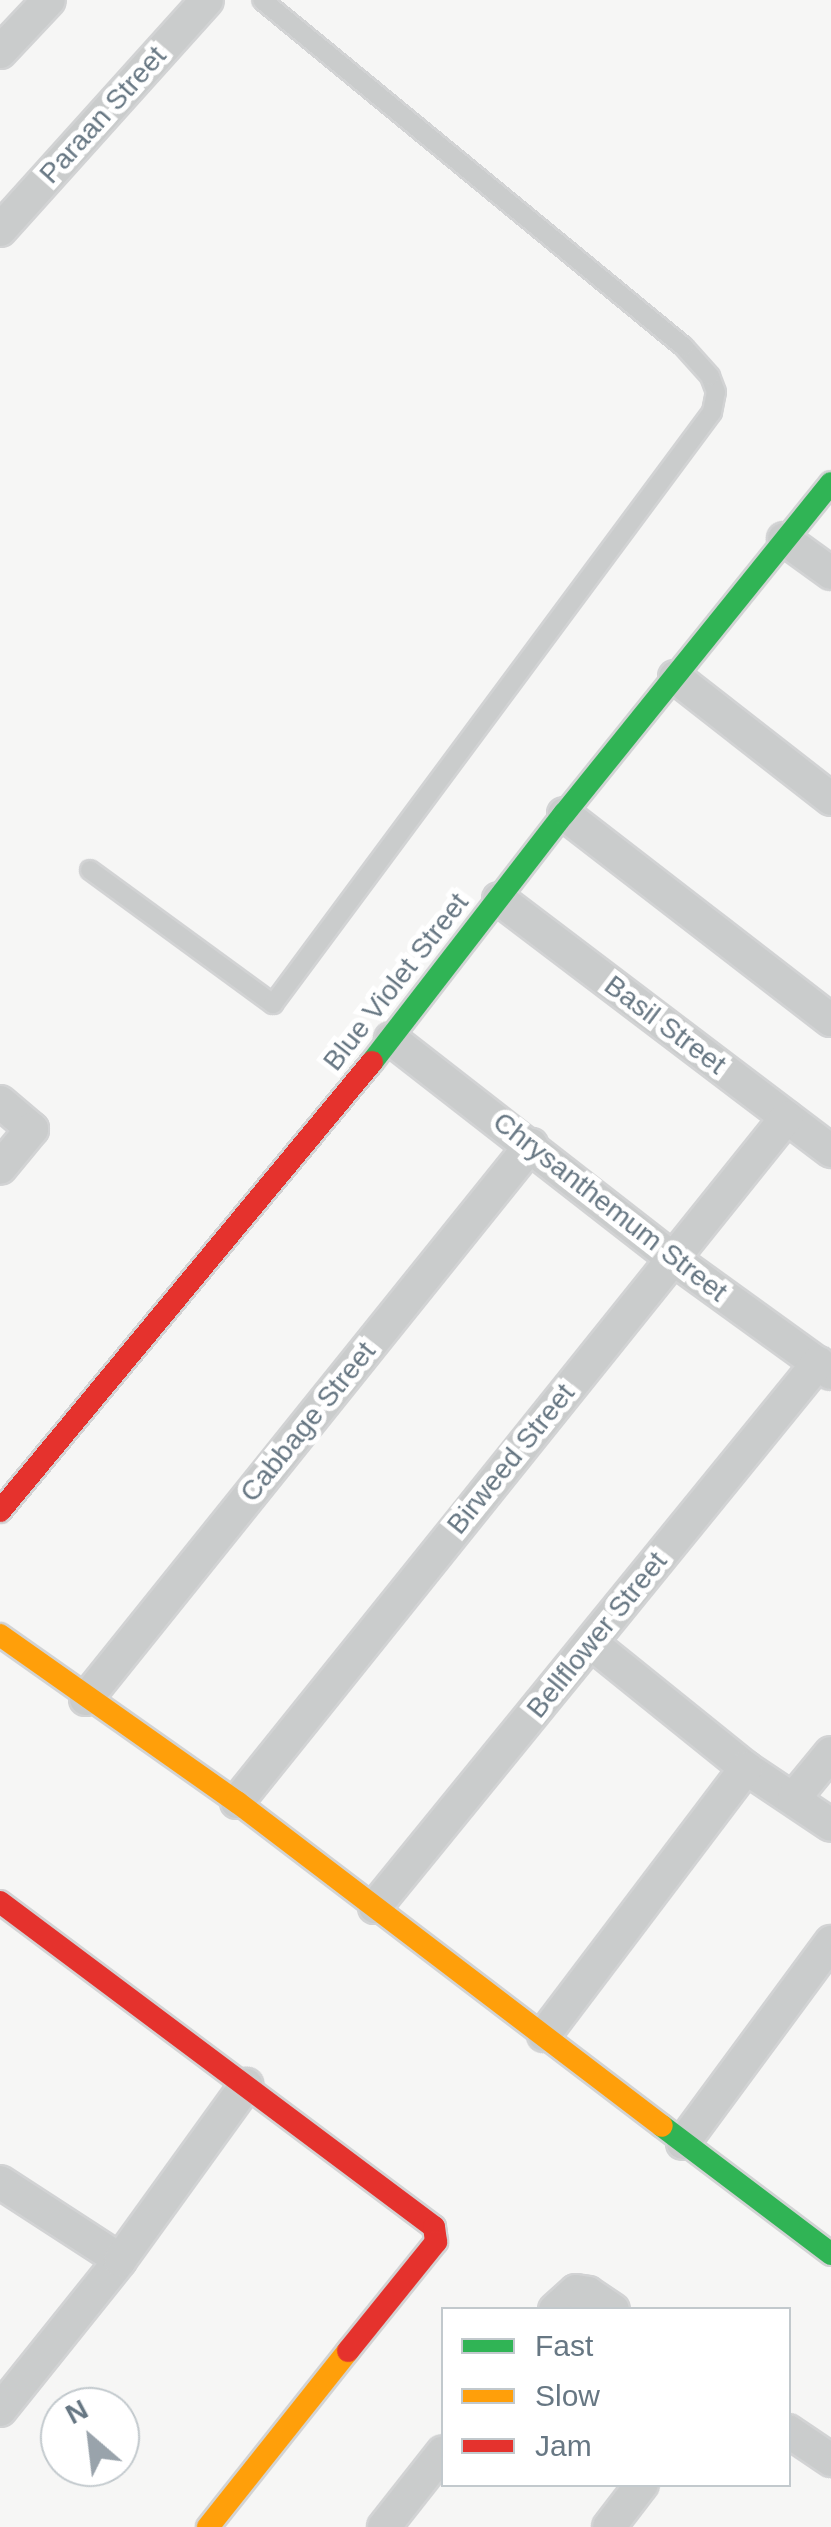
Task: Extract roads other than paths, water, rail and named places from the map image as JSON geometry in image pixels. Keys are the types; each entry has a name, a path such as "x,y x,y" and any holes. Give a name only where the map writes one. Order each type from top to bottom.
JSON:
{"street":[{"path":"0,52 49,0"},
{"name":"Paraan Street","path":"0,230 207,0"},
{"name":"Blue Violet Street","path":"0,1511 391,1039 564,814 831,483"},
{"path":"784,539 831,573"},
{"path":"675,677 831,798"},
{"path":"564,814 831,1020"},
{"name":"Basil Street","path":"499,898 831,1151"},
{"name":"Chrysanthemum Street","path":"391,1039 672,1258 825,1368"},
{"path":"0,1102 32,1129 0,1168"},
{"name":"Birweed Street","path":"237,1802 787,1117"},
{"name":"Cabbage Street","path":"86,1699 531,1145"},
{"name":"Bellflower Street","path":"375,1907 591,1643 825,1368"},
{"path":"0,1635 237,1802 831,2254"},
{"path":"591,1643 746,1768 831,1825"},
{"path":"794,1798 831,1753"},
{"path":"544,2036 746,1768"},
{"path":"0,1902 434,2227 436,2242 208,2527"},
{"path":"683,2144 831,1942"},
{"path":"0,2410 120,2260 246,2085"},
{"path":"0,2182 120,2260"},
{"path":"559,2307 576,2291 588,2292 609,2307"},
{"path":"791,2433 831,2460"},
{"path":"384,2527 441,2456"},
{"path":"609,2527 640,2487"}],"lane":[{"path":"90,870 273,1004 712,412 716,392 710,376 684,347 262,0"}]}
